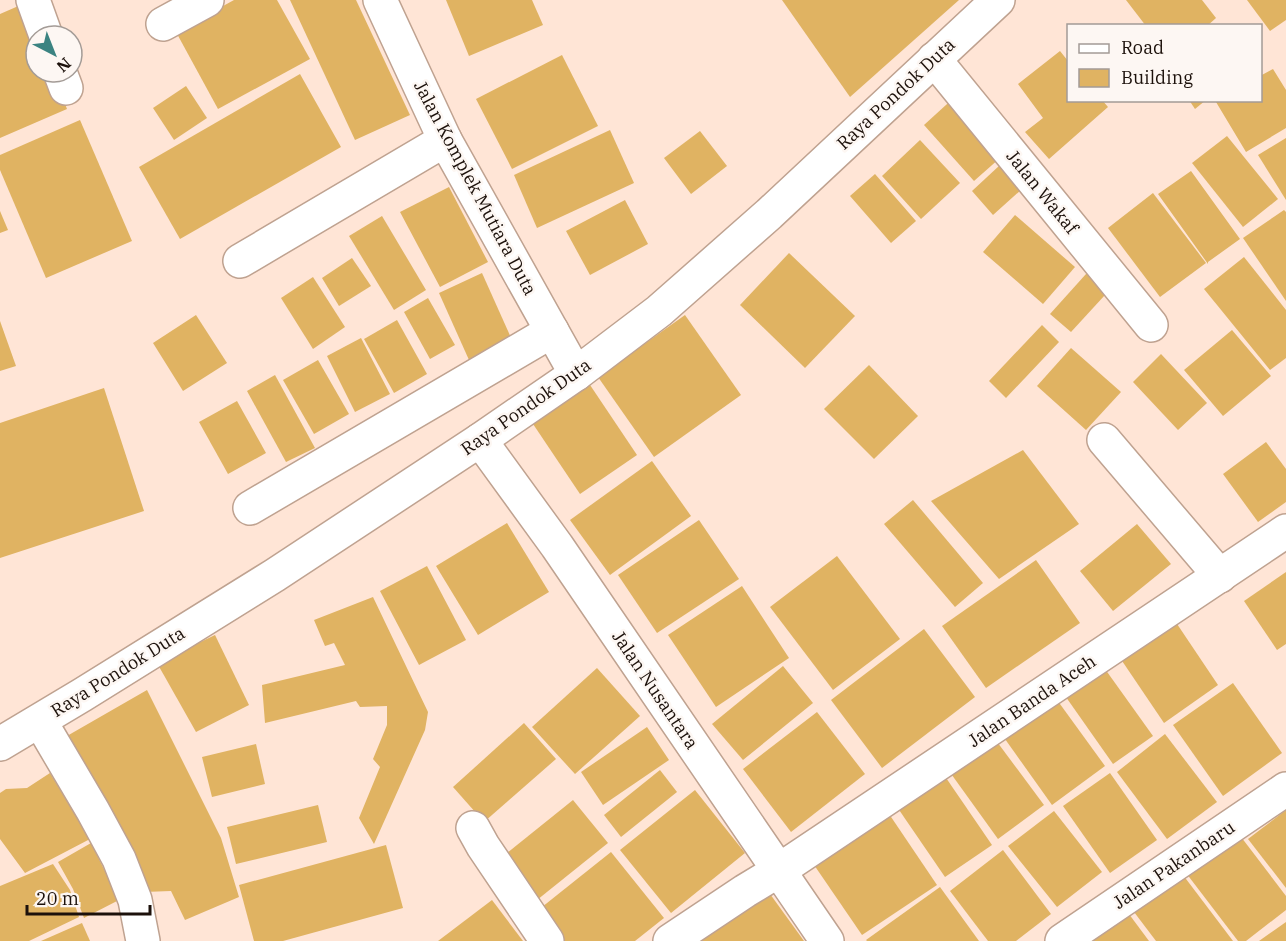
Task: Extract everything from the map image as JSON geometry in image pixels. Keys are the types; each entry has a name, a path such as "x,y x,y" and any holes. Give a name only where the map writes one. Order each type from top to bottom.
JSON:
{"street":[{"path":"33,0 42,24"},
{"path":"163,24 207,0"},
{"name":"Jalan Komplek Mutiara Duta","path":"380,0 445,140 576,374"},
{"name":"Raya Pondok Duta","path":"0,744 265,581 576,374 668,303 769,214 995,1"},
{"name":"Jalan Wakaf","path":"934,58 1151,325"},
{"path":"240,261 445,140"},
{"path":"250,508 552,331"},
{"name":"Jalan Nusantara","path":"480,440 563,556 827,941"},
{"path":"1104,440 1220,576"},
{"name":"Jalan Banda Aceh","path":"670,941 1286,531"},
{"path":"39,721 119,859 135,900 143,941"},
{"name":"Jalan Pakanbaru","path":"1062,941 1286,789"},
{"path":"472,828 547,941"}],"building":[{"path":"234,0 277,0 310,59 218,109 176,32"},
{"path":"290,0 356,0 410,115 355,140"},
{"path":"446,0 532,0 543,25 469,56"},
{"path":"782,0 959,0 850,97"},
{"path":"1126,0 1202,0 1216,18 1209,24 1144,24"},
{"path":"1247,0 1286,0 1286,20 1270,31"},
{"path":"23,4 31,24 24,24 24,84 57,84 67,109 0,138 0,14"},
{"path":"1060,51 1067,60 1067,102 1104,102 1108,107 1049,159 1025,132 1043,118 1018,84"},
{"path":"562,55 598,126 512,169 476,99"},
{"path":"1273,69 1286,90 1286,128 1246,152 1216,102 1262,102 1262,75"},
{"path":"300,74 341,147 180,239 139,167"},
{"path":"186,86 207,118 174,140 153,108"},
{"path":"958,94 1009,150 974,181 924,125"},
{"path":"1190,102 1204,102 1195,109"},
{"path":"80,120 132,241 46,278 0,170 0,155"},
{"path":"610,130 634,183 537,228 514,175"},
{"path":"700,131 727,166 691,194 664,158"},
{"path":"1227,136 1278,199 1243,227 1192,163"},
{"path":"1286,138 1286,200 1258,155"},
{"path":"920,140 960,183 921,219 882,176"},
{"path":"1000,165 1022,189 993,215 972,191"},
{"path":"1191,171 1240,239 1208,264 1158,194"},
{"path":"875,174 916,221 891,243 850,196"},
{"path":"449,187 488,262 440,287 400,212"},
{"path":"1153,193 1206,263 1160,297 1108,228"},
{"path":"625,200 648,244 590,275 566,231"},
{"path":"1284,210 1286,212 1286,301 1243,238"},
{"path":"0,211 8,230 0,233"},
{"path":"1015,215 1075,267 1043,304 983,252"},
{"path":"382,216 426,290 394,310 349,236"},
{"path":"789,253 855,316 805,368 740,305"},
{"path":"1244,257 1286,310 1286,358 1270,370 1204,289"},
{"path":"352,258 371,286 339,306 322,278"},
{"path":"1095,264 1116,283 1071,332 1050,314"},
{"path":"482,273 512,340 469,360 439,293"},
{"path":"313,277 345,327 313,349 281,298"},
{"path":"428,298 455,345 430,359 404,312"},
{"path":"196,315 227,363 183,391 153,343"},
{"path":"685,315 741,395 654,457 598,377"},
{"path":"397,320 427,374 394,393 364,339"},
{"path":"0,321 16,366 0,371"},
{"path":"1042,325 1059,342 1006,398 989,381"},
{"path":"1232,330 1271,376 1223,416 1184,370"},
{"path":"361,338 390,394 355,412 327,356"},
{"path":"1071,348 1121,392 1086,430 1037,386"},
{"path":"1161,354 1207,403 1178,430 1133,382"},
{"path":"318,360 349,414 314,434 283,380"},
{"path":"869,365 918,416 874,459 824,409"},
{"path":"275,375 315,448 286,462 247,391"},
{"path":"586,379 637,455 580,494 529,418"},
{"path":"104,388 144,511 0,558 0,423"},
{"path":"237,401 266,453 228,474 199,422"},
{"path":"1266,442 1286,469 1286,502 1258,522 1223,474"},
{"path":"1023,450 1079,524 999,579 931,501"},
{"path":"652,461 691,516 610,575 570,520"},
{"path":"913,500 983,583 955,607 884,524"},
{"path":"699,520 739,579 657,633 618,575"},
{"path":"507,523 549,592 478,635 436,566"},
{"path":"1137,524 1171,564 1113,611 1080,571"},
{"path":"837,556 900,639 833,690 770,607"},
{"path":"1036,560 1080,623 986,688 942,626"},
{"path":"427,566 466,640 419,665 380,591"},
{"path":"1286,572 1286,644 1277,650 1244,601"},
{"path":"742,586 789,658 716,707 668,635"},
{"path":"373,597 428,712 425,730 374,844 359,818 380,767 373,759 387,725 387,706 360,707 356,701 265,723 262,685 345,665 334,643 325,646 314,620"},
{"path":"1169,612 1218,685 1164,723 1114,649"},
{"path":"924,629 975,697 882,768 831,700"},
{"path":"215,635 249,705 196,732 157,663"},
{"path":"1100,662 1153,736 1113,764 1061,690"},
{"path":"783,666 813,703 743,760 712,724"},
{"path":"597,668 640,716 575,774 532,727"},
{"path":"1233,683 1282,753 1223,796 1173,725"},
{"path":"147,690 221,838 239,897 185,920 171,891 144,892 60,740"},
{"path":"1052,693 1105,766 1052,805 1000,732"},
{"path":"817,712 865,774 791,832 743,769"},
{"path":"524,723 556,759 484,822 453,787"},
{"path":"647,727 669,760 603,805 581,772"},
{"path":"989,731 1044,805 998,839 944,764"},
{"path":"1165,734 1217,802 1167,839 1117,772"},
{"path":"256,744 265,784 212,797 202,757"},
{"path":"660,770 677,792 621,837 604,815"},
{"path":"942,772 992,845 945,877 895,804"},
{"path":"50,773 90,839 25,873 0,839 0,793 6,789 27,788"},
{"path":"1110,773 1157,840 1110,873 1063,806"},
{"path":"695,790 745,853 671,913 620,850"},
{"path":"573,800 608,843 537,900 502,857"},
{"path":"318,805 327,842 236,864 227,827"},
{"path":"885,808 937,885 862,935 810,859"},
{"path":"1286,810 1286,888 1248,839"},
{"path":"1054,811 1102,872 1057,907 1008,846"},
{"path":"1235,829 1286,896 1286,910 1246,941 1238,941 1183,869"},
{"path":"91,843 117,901 84,918 73,889 58,862"},
{"path":"386,845 403,908 283,941 254,941 239,885"},
{"path":"1003,850 1051,914 1016,941 988,941 950,891"},
{"path":"611,852 664,918 635,941 561,941 537,911"},
{"path":"53,864 70,890 79,917 29,941 0,941 0,886"},
{"path":"1180,871 1233,941 1156,941 1131,908"},
{"path":"765,887 804,941 690,941"},
{"path":"940,887 979,941 866,940"},
{"path":"492,900 523,941 438,941"},
{"path":"1123,906 1149,941 1077,941"},
{"path":"1286,922 1286,941 1259,941"},
{"path":"82,923 90,941 41,941"}]}
